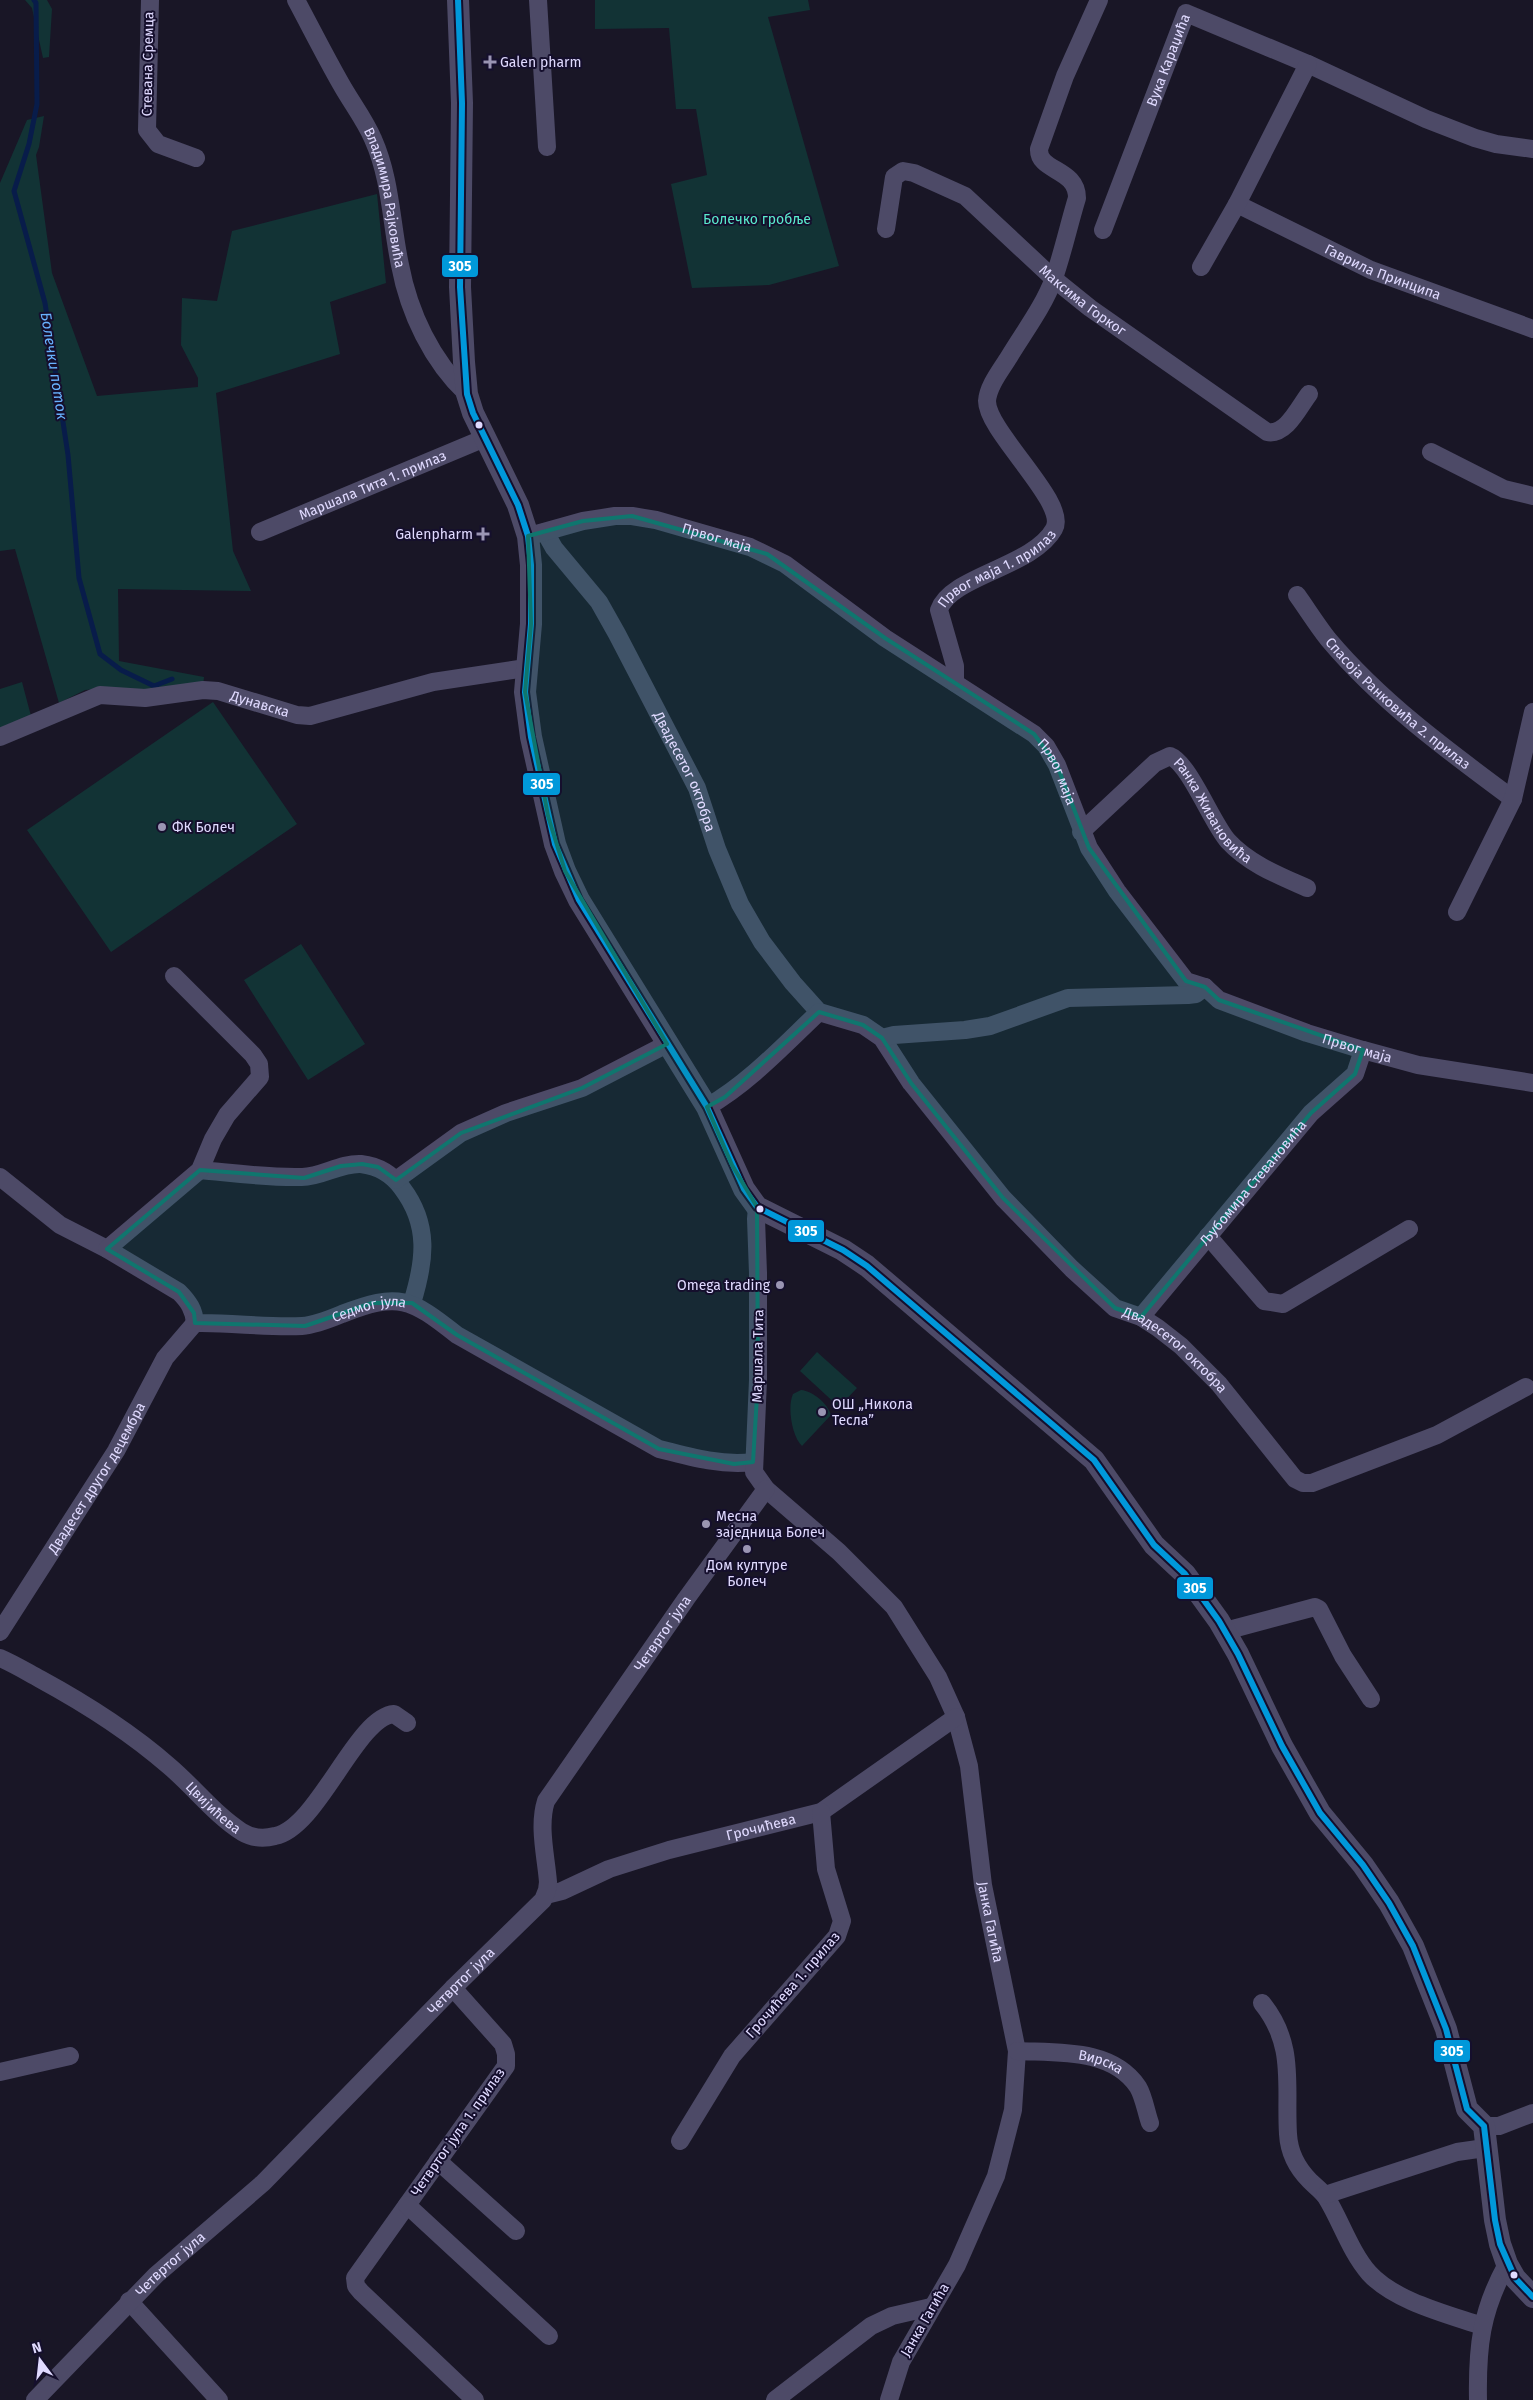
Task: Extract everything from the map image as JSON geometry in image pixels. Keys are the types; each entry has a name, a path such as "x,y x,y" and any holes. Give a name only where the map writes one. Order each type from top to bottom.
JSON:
{"street":[{"name":"Стевана Сремца","path":"150,0 147,130 158,144 196,158"},
{"name":"Владимира Рајковића","path":"296,0 325,56 373,139 391,205 400,265 415,315 439,361 454,381 468,394"},
{"path":"458,0 462,103 460,287 468,394 485,438 518,505 536,534 531,565 530,624 525,692 531,737 555,844 565,871 580,900 666,1044 707,1107 720,1133 732,1165 744,1189 757,1207 843,1250 867,1266 1094,1460 1154,1545 1185,1574 1225,1631 1282,1746 1320,1813 1362,1865 1405,1929 1441,2013 1467,2109 1484,2126 1485,2148 1495,2220 1507,2264 1515,2278 1533,2297"},
{"path":"538,0 547,147"},
{"path":"1054,279 1077,190 1072,180 1040,158 1039,149 1065,76 1099,0"},
{"name":"Вука Караџића","path":"1103,230 1186,13 1308,64 1426,118 1475,138 1496,144 1533,150"},
{"path":"1201,266 1237,204 1308,64"},
{"name":"Максима Горког","path":"886,229 894,177 903,171 914,173 966,196 1054,279 1149,351 1267,432 1273,433 1284,428 1309,394"},
{"name":"Гаврила Принципа","path":"1237,204 1371,270 1533,329"},
{"name":"Првог маја 1. прилаз","path":"956,683 955,666 939,610 941,603 946,597 957,590 1024,556 1055,529 1057,520 1041,488 994,419 987,402 995,380 1054,279"},
{"name":"Маршала Тита 1. прилаз","path":"260,532 485,438"},
{"path":"1431,452 1504,489 1533,496"},
{"name":"Првог маја","path":"536,534 592,519 632,516 656,520 750,547 785,564 885,638 1034,734 1046,746 1068,791 1088,848 1117,891 1186,981 1205,987 1219,1000 1307,1033 1363,1050 1418,1065 1533,1083"},
{"name":"Двадесетог октобра","path":"536,534 554,548 598,602 622,643 697,788 717,849 740,904 757,935 793,983 819,1012 863,1025 882,1038 911,1083 1003,1198 1072,1269 1115,1308 1141,1317 1170,1337 1219,1384 1296,1479 1303,1483 1312,1483 1437,1434 1526,1387"},
{"name":"Спасоја Ранковића 2. прилаз","path":"1297,595 1328,638 1367,680 1449,751 1513,799"},
{"name":"Дунавска","path":"0,737 100,695 151,697 203,690 218,691 297,715 310,716 433,682 526,668"},
{"path":"1457,912 1513,799 1533,712"},
{"name":"Ранка Живановића","path":"1081,832 1155,763 1170,756 1180,763 1210,816 1228,842 1262,868 1307,888"},
{"path":"107,1249 200,1170 212,1139 222,1123 260,1077 260,1070 253,1055 174,976"},
{"path":"882,1038 894,1035 966,1030 990,1026 1068,998 1188,995 1196,994 1205,987"},
{"path":"707,1107 725,1097 819,1012"},
{"path":"396,1180 461,1133 506,1113 582,1088 666,1044"},
{"name":"Љубомира Стевановића","path":"1141,1317 1311,1113 1355,1074 1363,1050"},
{"path":"200,1170 304,1178 341,1166 362,1164 378,1167 396,1180 411,1200 420,1220 422,1235 419,1280 412,1303"},
{"path":"0,1177 60,1225 107,1249 179,1292 188,1301 194,1313 194,1323"},
{"name":"Маршала Тита","path":"757,1207 758,1380 753,1462 754,1472 766,1490"},
{"path":"1208,1236 1264,1302 1283,1304 1409,1229"},
{"name":"Седмог јула","path":"194,1323 230,1323 268,1328 305,1326 372,1303 391,1300 412,1303 428,1312 457,1334 659,1449 685,1456 734,1464 753,1462"},
{"name":"Двадесет другог децембра","path":"0,1632 116,1451 165,1358 194,1323"},
{"name":"Јанка Гагића","path":"766,1490 840,1552 894,1607 938,1678 956,1716 968,1766 983,1885 1017,2051 1013,2110 996,2176 957,2265 931,2307 901,2362 889,2400"},
{"name":"Четвртог јула","path":"35,2400 156,2275 263,2184 453,1988 540,1904 546,1894 548,1882 543,1812 546,1801 664,1631 766,1490"},
{"path":"1225,1631 1314,1607 1319,1609 1343,1656 1370,1699"},
{"name":"Цвијићева","path":"0,1658 73,1697 138,1739 172,1768 210,1807 243,1833 260,1838 277,1836 296,1826 355,1748 377,1723 386,1716 394,1714 407,1723"},
{"name":"Грочићева","path":"546,1894 562,1890 609,1869 669,1850 821,1812 956,1716"},
{"name":"Грочићева 1. прилаз","path":"680,2141 732,2056 837,1936 841,1928 841,1914 823,1853 821,1812"},
{"name":"Четвртог јула 1. прилаз","path":"453,1988 503,2044 506,2054 506,2066 355,2278 356,2286 475,2400"},
{"path":"1262,2003 1280,2032 1286,2052 1288,2135 1292,2156 1300,2171 1325,2195 1370,2274 1385,2286 1413,2301 1482,2326"},
{"name":"Вирска","path":"1017,2051 1092,2056 1111,2064 1125,2072 1139,2089 1150,2123"},
{"path":"0,2072 70,2056"},
{"path":"1484,2126 1499,2126 1533,2113"},
{"path":"1325,2195 1457,2152 1485,2148"},
{"path":"438,2161 516,2231"},
{"name":"Четвртог јула 1. прилаз","path":"407,2205 549,2336"},
{"path":"1478,2400 1482,2326 1495,2286 1507,2264"},
{"path":"129,2301 219,2400"},
{"path":"775,2400 871,2326 892,2316 931,2307"}],"highlighted area":[{"path":"632,516 767,554 885,638 1034,734 1057,765 1089,848 1186,981 1205,987 1219,1000 1363,1050 1355,1074 1311,1113 1141,1317 1115,1308 1003,1198 911,1083 882,1038 863,1025 819,1012 725,1097 707,1107 732,1165 757,1207 758,1380 753,1462 734,1464 659,1449 457,1335 412,1303 372,1303 305,1326 195,1323 194,1313 179,1292 107,1249 200,1170 304,1178 341,1166 362,1164 378,1167 396,1180 461,1133 582,1088 667,1044 565,871 548,816 525,692 531,624 528,536 583,521"}],"green space":[{"path":"25,0 47,0 52,9 49,57 43,58 32,8"},
{"name":"Болечко гробље","path":"595,0 808,0 810,10 768,17 839,266 769,285 692,288 671,184 707,175 696,109 676,109 669,28 595,29"},
{"path":"44,116 36,155 52,273 97,396 198,387 198,378 181,345 182,298 217,301 232,231 377,194 386,283 330,302 340,354 216,393 233,551 251,591 118,589 119,661 204,677 203,686 146,695 109,688 85,690 59,703 15,549 0,551 0,183 27,120"},
{"path":"22,682 31,716 0,730 0,689"},
{"name":"ФК Болеч","path":"213,702 297,824 111,952 27,830"},
{"path":"301,944 365,1044 308,1080 244,980"},
{"path":"817,1352 857,1388 839,1407 800,1371"},
{"path":"801,1390 819,1399 827,1407 831,1415 802,1446 798,1442 793,1429 790,1406 793,1394"}],"waterway":[{"name":"Болечки поток","path":"34,0 36,3 37,104 29,144 14,191 45,303 68,455 79,578 100,654 121,670 154,686 172,679"}],"transit line":[{"name":"305","path":"458,0 462,103 460,287 467,394 473,413 518,505 528,536 531,565 531,624 525,692 531,737 555,844 579,900 707,1107 744,1189 757,1207 843,1250 867,1266 1094,1460 1154,1545 1185,1574 1219,1621 1238,1654 1282,1746 1320,1813 1363,1865 1389,1903 1413,1946 1446,2029 1467,2109 1484,2126 1495,2220 1500,2244 1515,2278 1533,2297"}],"place":[{"name":"Galen pharm","path":"490,62"},
{"name":"Galenpharm","path":"483,534"},
{"name":"ФК Болеч","path":"162,827"},
{"name":"Omega trading","path":"780,1285"},
{"name":"ОШ „Никола Тесла”","path":"822,1412"},
{"name":"Месна заједница Болеч","path":"706,1524"},
{"name":"Дом културе Болеч","path":"747,1549"}]}
